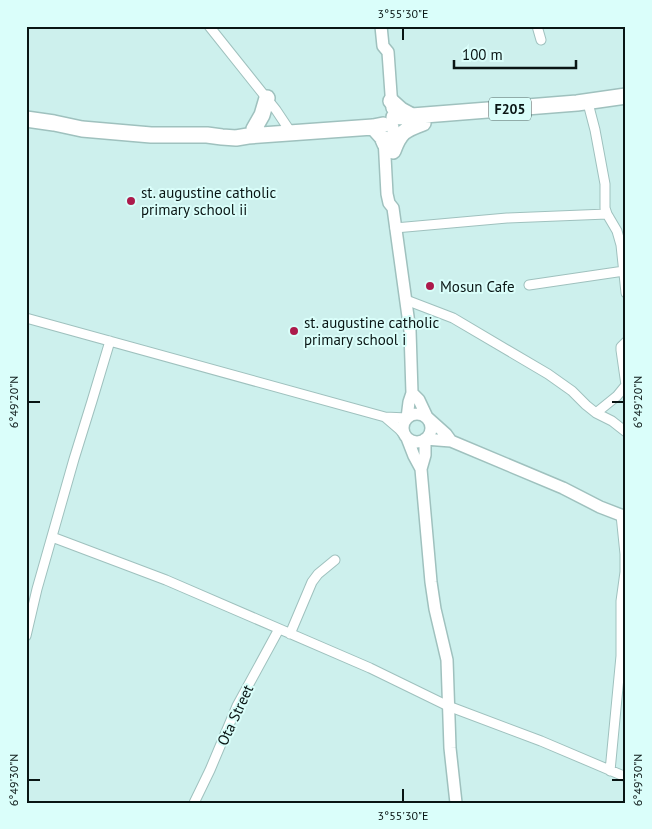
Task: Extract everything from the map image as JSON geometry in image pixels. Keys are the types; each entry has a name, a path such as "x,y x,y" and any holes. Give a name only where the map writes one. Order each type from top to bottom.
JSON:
{"main road":[{"name":"F205","path":"418,120 626,96"},
{"path":"254,129 262,115 267,98"},
{"name":"F205","path":"26,119 82,129 151,135 207,135 236,138 290,130 388,120 448,119 570,110 626,102"},
{"path":"388,120 382,138 389,148 402,133 418,120"},
{"name":"F205","path":"207,135 254,129 290,130"}],"street":[{"path":"209,26 281,115 290,130"},
{"path":"381,26 383,46 380,60 388,120"},
{"path":"537,26 541,40"},
{"path":"589,107 605,184 605,208 617,231 621,245 626,293"},
{"path":"389,148 395,202 393,208 395,228 410,331 412,393 409,402 408,418"},
{"path":"395,228 507,218 607,214"},
{"path":"529,285 624,271"},
{"path":"406,300 454,318 548,374 572,391 596,413 612,421 626,432"},
{"path":"26,318 385,417 408,418"},
{"path":"26,636 37,589 74,459 110,341"},
{"path":"596,413 617,396 626,385 621,350 621,347 626,342"},
{"path":"412,393 419,400 431,428 425,439 425,455 421,469"},
{"path":"451,441 427,417 414,414 405,421 403,428 421,469 431,582 435,609 447,660 450,748 456,803"},
{"path":"385,417 407,438 417,442 425,439 451,441 624,516 625,572 621,601 621,656 610,771"},
{"path":"52,537 166,580 370,668 448,706 542,741 626,777"},
{"path":"290,634 312,582 318,574 335,560"},
{"name":"Ota Street","path":"195,802 238,706 279,629"}],"place":[{"name":"st. augustine catholic primary school ii","path":"131,201"},
{"name":"Mosun Cafe","path":"430,286"},
{"name":"st. augustine catholic primary school i","path":"294,331"}]}
